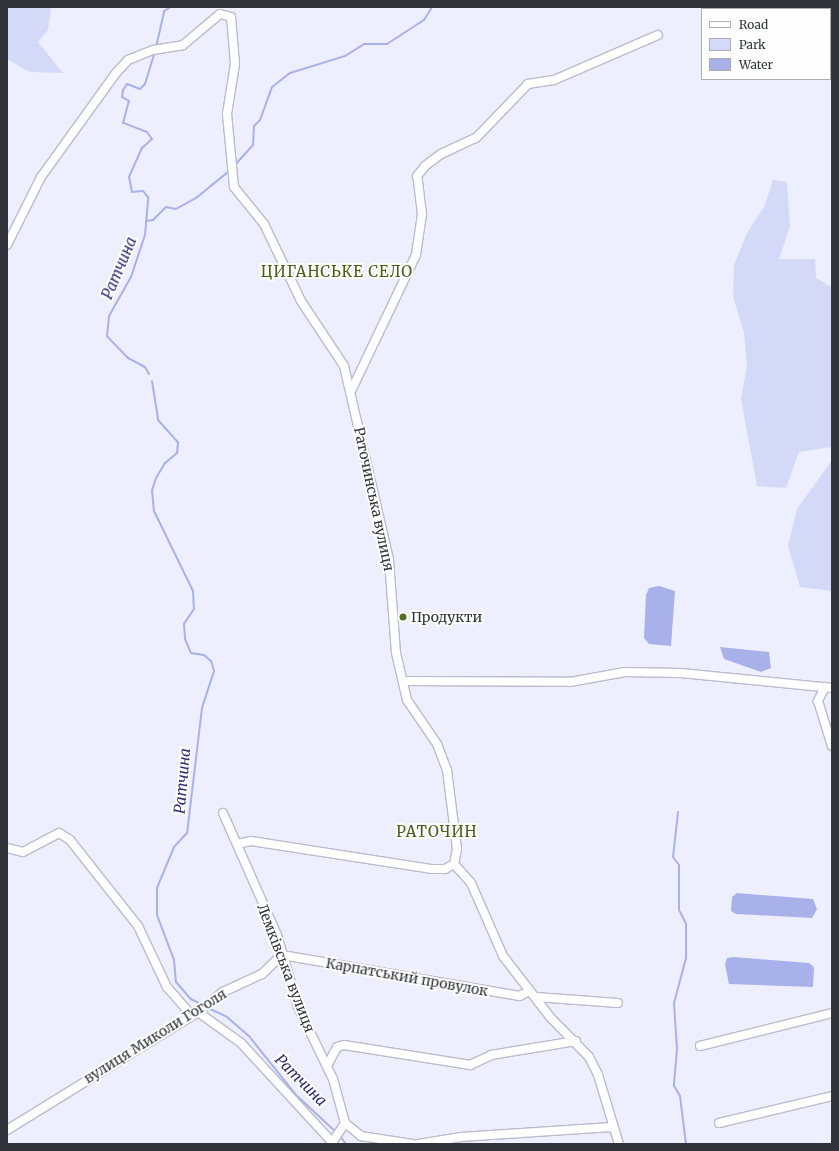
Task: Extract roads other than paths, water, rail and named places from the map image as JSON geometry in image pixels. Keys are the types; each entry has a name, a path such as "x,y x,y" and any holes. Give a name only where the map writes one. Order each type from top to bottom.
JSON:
{"street":[{"name":"Раточинська вулиця","path":"7,245 41,177 68,136 120,68 128,60 153,50 174,49 220,14 231,17 235,64 227,114 234,186 273,238 301,301 344,366 352,389 364,460 389,560 396,653 407,700 443,757 457,849 454,864"},
{"path":"352,389 416,255 422,214 417,176 425,166 441,154 476,138 528,84 554,80 658,35"},
{"path":"403,681 570,682 625,672 680,673 829,687"},
{"path":"829,687 818,701 832,746"},
{"name":"Лемківська вулиця","path":"223,813 282,955 298,1007 327,1066 345,1123"},
{"path":"7,848 23,852 58,833 70,840 138,926 167,987 241,1043 336,1138 345,1123 361,1136 412,1144"},
{"path":"236,844 251,841 431,869 445,869 454,864 471,882 503,956 533,994 576,1041 598,1075 618,1144"},
{"name":"Карпатський провулок","path":"282,955 519,996 533,994 618,1003"},
{"name":"вулиця Миколи Гоголя","path":"7,1130 198,1011 211,1000 262,974 282,955"},
{"path":"700,1046 832,1013"},
{"path":"327,1066 336,1047 344,1045 470,1065 491,1055 576,1041"},
{"path":"719,1123 832,1096"},
{"path":"418,1144 461,1136 612,1127"}],"water":[{"path":"659,586 675,591 671,646 649,644 644,638 646,595 649,588"},
{"path":"720,647 769,652 771,668 761,672 724,659"},
{"path":"737,893 813,899 817,909 812,918 736,914 731,911 732,897"},
{"path":"733,957 809,963 814,967 813,987 729,984 725,964 727,958"}],"waterway":[{"name":"Ратчина","path":"156,47 164,11 171,7"},
{"path":"235,165 253,145 254,126 260,120 272,87 290,73 345,56 364,44 387,44 424,20 432,7"},
{"name":"Ратчина","path":"149,374 145,367 128,358 107,336 109,316 131,277 145,235 148,197 143,191 132,192 129,177 142,148 152,139 147,132 123,123 129,101 122,97 123,90 127,84 140,89 145,84 155,51"},
{"path":"146,221 153,220 166,207 176,209 196,198 228,172"},
{"name":"Ратчина","path":"152,381 158,420 178,442 177,453 165,463 156,478 152,490 154,511 193,591 194,609 184,624 185,639 191,653 204,655 211,661 214,671 202,708 187,833 174,847 157,888 157,915 174,960 176,982 191,999 203,1005"},
{"path":"678,812 673,857 679,865 679,910 686,924 686,958 674,1003 677,1049 674,1086 680,1096 686,1144"},
{"name":"Ратчина","path":"208,1008 227,1017 249,1036 296,1095 336,1132"},
{"name":"Ратчина","path":"339,1135 346,1144"}],"place":[{"name":"Продукти","path":"403,617"}],"district":[{"name":"ЦИГАНСЬКЕ СЕЛО","path":"337,272"},
{"name":"РАТОЧИН","path":"437,832"}]}
